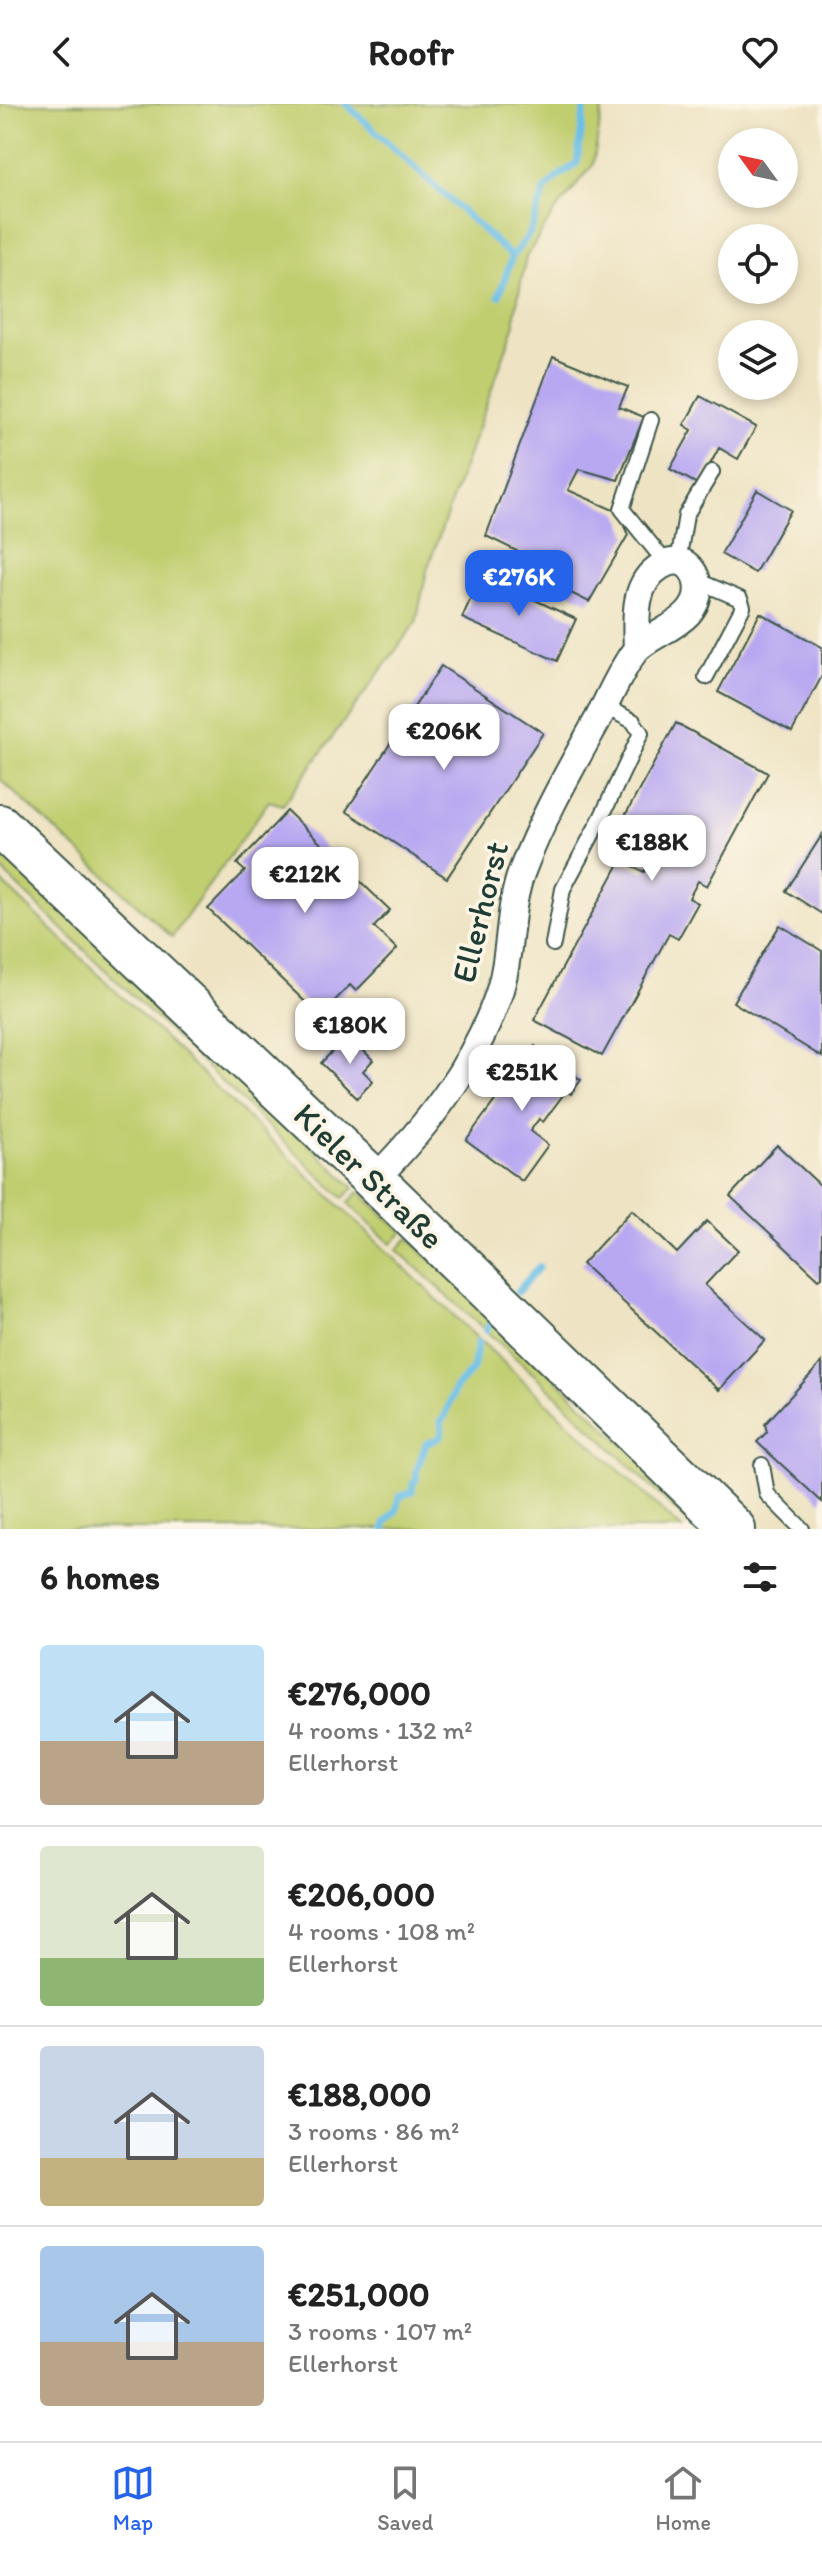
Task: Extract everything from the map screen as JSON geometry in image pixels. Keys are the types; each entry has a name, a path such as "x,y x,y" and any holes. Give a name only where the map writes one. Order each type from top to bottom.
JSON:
{"main road":[{"name":"Kieler Straße","path":"0,826 374,1180 734,1529"}],"street":[{"path":"637,649 636,608 641,591 652,573 680,568"},
{"name":"Ellerhorst","path":"374,1180 416,1138 466,1067 499,994 513,901 541,828 637,649 683,618 694,603 698,584 680,568"}],"lane":[{"path":"651,420 622,509 680,568 740,599 743,607 706,677"},
{"path":"680,568 686,515 712,472"},
{"path":"553,944 563,889 641,733 633,721 605,707"},
{"path":"762,1465 767,1494 802,1529"}],"green space":[{"path":"0,104 603,104 593,165 553,214 526,257 515,324 427,570 416,622 283,805 269,801 172,937 0,779"},
{"path":"0,846 354,1188 343,1198 0,869"},
{"path":"0,880 471,1332 682,1529 0,1529"},
{"path":"359,1192 403,1232 391,1244 348,1203"},
{"path":"408,1238 712,1529 695,1529 549,1388 397,1250"}],"building":[{"path":"553,356 628,387 619,407 644,417 618,480 579,469 568,490 618,512 628,535 589,602 524,570 531,558 486,536"},
{"path":"700,396 756,427 738,459 719,448 699,485 670,469 692,430 684,425"},
{"path":"757,490 791,510 755,573 721,554"},
{"path":"481,575 576,619 557,661 462,618"},
{"path":"760,613 822,647 822,676 792,732 718,692"},
{"path":"441,666 543,733 447,878 346,811"},
{"path":"676,723 768,773 707,886 698,881 689,898 698,903 678,939 669,934 602,1056 534,1020 621,860 644,872 654,853 616,832"},
{"path":"287,811 390,910 374,927 397,949 356,991 350,985 320,1016 208,909 245,871 237,864"},
{"path":"822,835 822,914 786,891"},
{"path":"780,925 822,951 822,1057 733,1002"},
{"path":"348,1035 373,1060 363,1071 373,1081 357,1098 321,1063"},
{"path":"535,1046 581,1080 571,1094 566,1091 543,1122 539,1119 530,1131 548,1145 522,1181 466,1140 505,1087 498,1082 510,1066 517,1071"},
{"path":"777,1145 822,1187 822,1277 819,1279 730,1196"},
{"path":"632,1210 677,1253 707,1221 738,1250 705,1285 765,1340 719,1390 582,1264"},
{"path":"822,1362 822,1502 757,1442 767,1432 765,1424"}],"waterway":[{"path":"346,104 512,257"},
{"path":"499,296 512,257 530,233 545,190 577,163 585,104"},
{"path":"517,1292 539,1267"},
{"path":"486,1330 489,1325"},
{"path":"384,1529 385,1523 396,1511 399,1497 412,1492 426,1444 439,1438 442,1433 441,1421 455,1388 473,1369 478,1342"}]}
